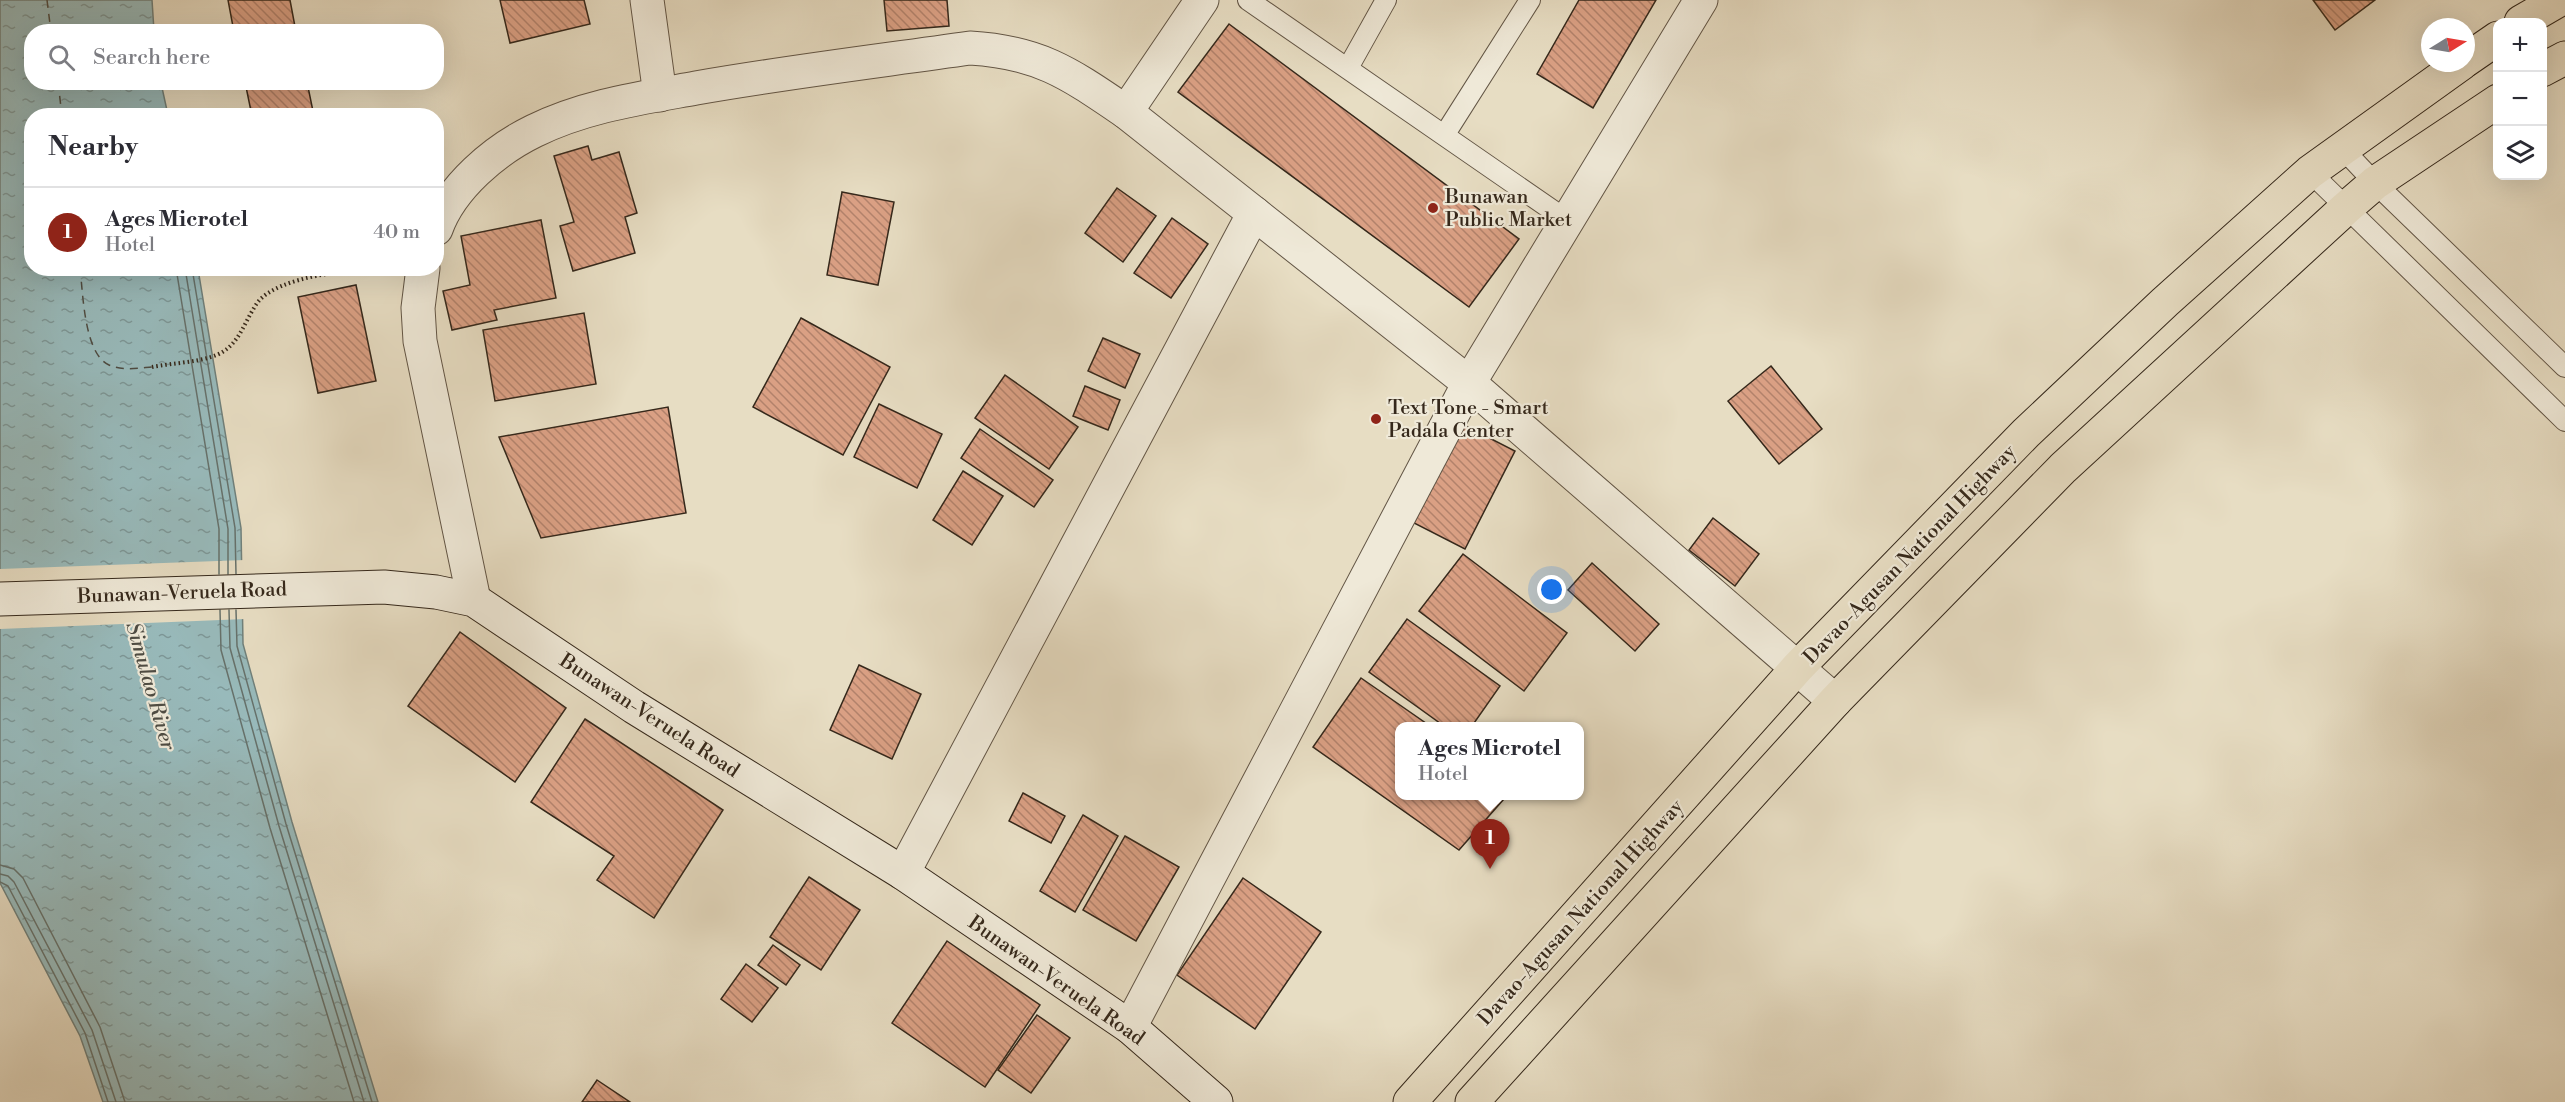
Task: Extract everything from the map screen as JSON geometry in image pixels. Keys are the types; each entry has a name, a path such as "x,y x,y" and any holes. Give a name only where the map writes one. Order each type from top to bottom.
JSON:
{"highway":[{"path":"2528,18 2559,0"},
{"path":"2475,54 2493,41"},
{"path":"2547,67 2565,58"},
{"name":"Davao-Agusan National Highway","path":"1410,1102 1798,667 2026,433 2164,302 2310,172 2341,147 2449,72"},
{"path":"1472,1102 1836,701 2062,468 2375,183 2493,104"},
{"path":"1503,998 1538,1030"}],"street":[{"path":"647,0 660,94"},
{"path":"1126,112 1202,0"},
{"path":"1130,1027 1469,383 1701,0"},
{"path":"444,215 459,190 491,159 533,131 582,111 660,94 970,48 1005,50 1037,58 1068,72 1126,112 1469,383 1836,701"},
{"path":"903,873 1254,213"},
{"path":"422,276 418,308 420,341 474,600"},
{"name":"Bunawan-Veruela Road","path":"0,599 314,587 384,587 436,592 474,600 634,707 903,873 1130,1027 1216,1102"}],"lane":[{"path":"1248,0 1568,221"},
{"path":"1348,68 1386,0"},
{"path":"1445,134 1530,0"},
{"path":"2341,147 2375,183 2565,367"},
{"path":"2310,172 2565,421"}],"path":[{"path":"152,367 224,352 235,341 259,300 272,291 324,276"}],"water":[{"name":"Simulao River","path":"0,0 152,0 154,24 24,24 24,90 163,90 166,108 24,108 24,276 199,276 241,528 243,644 292,822 378,1102 103,1102 80,1036 0,883"}],"pier":[{"path":"245,560 245,619 0,629 0,569"}],"building":[{"path":"228,0 290,0 294,24 232,24"},
{"path":"500,0 584,0 590,24 510,43"},
{"path":"884,0 947,0 949,26 887,31"},
{"path":"1579,0 1656,0 1593,108 1537,74"},
{"path":"2313,0 2375,0 2335,30"},
{"path":"1229,24 1519,239 1469,307 1178,92"},
{"path":"247,90 309,90 312,108 250,108"},
{"path":"588,146 592,160 619,152 637,213 625,217 635,253 573,271 560,226 574,222 554,156"},
{"path":"1117,188 1156,216 1123,262 1085,233"},
{"path":"842,192 894,202 878,285 827,275"},
{"path":"1172,218 1208,244 1171,298 1134,273"},
{"path":"541,220 556,298 494,310 497,320 452,330 443,291 470,285 461,236"},
{"path":"356,285 376,381 318,393 298,297"},
{"path":"584,313 596,384 495,401 483,330"},
{"path":"801,318 890,367 843,455 753,407"},
{"path":"1103,338 1140,354 1125,388 1088,371"},
{"path":"1771,366 1822,429 1779,464 1728,401"},
{"path":"1005,375 1078,427 1049,469 975,418"},
{"path":"1085,386 1120,400 1108,430 1073,416"},
{"path":"879,404 942,434 917,488 854,457"},
{"path":"668,407 686,513 541,538 499,437"},
{"path":"1464,425 1515,451 1465,549 1414,523"},
{"path":"980,429 1053,480 1034,507 961,458"},
{"path":"963,471 1003,496 972,545 933,520"},
{"path":"1713,518 1759,554 1735,586 1689,550"},
{"path":"1463,554 1567,633 1524,691 1419,611"},
{"path":"1592,563 1659,624 1635,651 1568,590"},
{"path":"1407,619 1500,686 1475,722 1438,722 1369,672"},
{"path":"460,632 566,708 515,782 408,706"},
{"path":"859,665 921,694 892,759 830,730"},
{"path":"1361,678 1424,722 1395,722 1395,800 1503,800 1459,850 1313,747"},
{"path":"585,719 723,810 654,918 597,880 614,856 531,802"},
{"path":"1023,793 1065,816 1051,843 1009,821"},
{"path":"1083,815 1118,836 1075,912 1040,891"},
{"path":"1125,836 1179,867 1136,941 1083,910"},
{"path":"809,877 860,910 821,970 770,937"},
{"path":"1243,878 1321,932 1255,1029 1177,975"},
{"path":"947,941 1040,1005 985,1087 892,1023"},
{"path":"773,945 800,965 786,985 758,965"},
{"path":"746,964 778,988 752,1022 721,999"},
{"path":"1037,1015 1070,1038 1031,1093 998,1070"},
{"path":"597,1080 630,1102 582,1102"}],"ferry route":[{"path":"47,0 50,24"},
{"path":"59,90 61,108"},
{"path":"81,276 86,322 94,349 101,359 119,368 152,367"}],"place":[{"name":"Bunawan Public Market","path":"1433,208"},
{"name":"Text Tone - Smart Padala Center","path":"1376,419"},
{"name":"Ages Microtel","path":"1490,869"}]}
